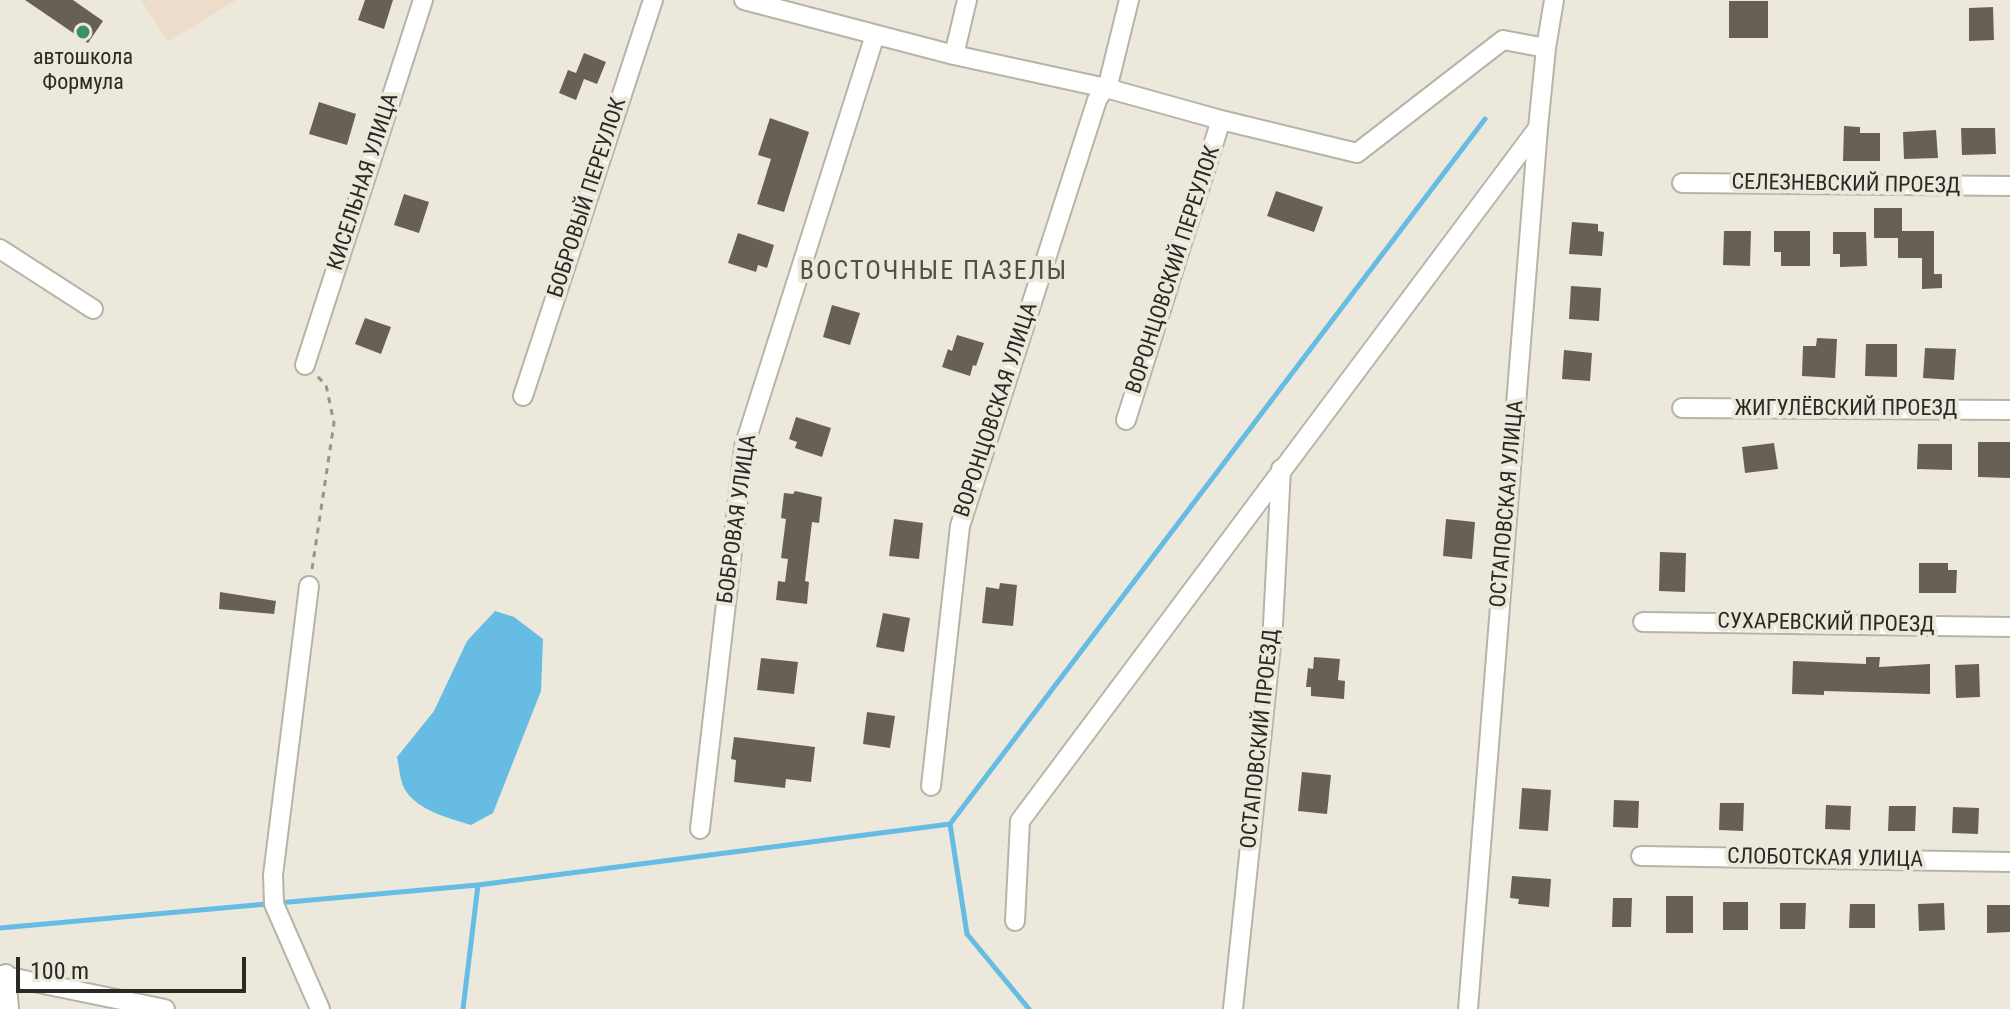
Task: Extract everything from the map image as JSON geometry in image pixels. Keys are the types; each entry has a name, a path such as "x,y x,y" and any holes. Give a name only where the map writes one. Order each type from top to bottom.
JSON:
{"street":[{"name":"КИСЕЛЬНАЯ УЛИЦА","path":"305,365 423,0"},
{"name":"БОБРОВЫЙ ПЕРЕУЛОК","path":"523,396 653,0"},
{"path":"744,0 954,55 1106,88 1357,153 1503,40 1546,48"},
{"path":"954,55 967,0"},
{"name":"ВОРОНЦОВСКАЯ УЛИЦА","path":"931,786 960,526 1097,100 1106,88 1129,0"},
{"name":"ОСТАПОВСКАЯ УЛИЦА","path":"1468,1009 1538,128 1554,0"},
{"name":"БОБРОВАЯ УЛИЦА","path":"700,829 744,447 875,35"},
{"name":"ВОРОНЦОВСКИЙ ПЕРЕУЛОК","path":"1126,420 1221,120"},
{"path":"1015,921 1020,821 1538,128"},
{"name":"СЕЛЕЗНЕВСКИЙ ПРОЕЗД","path":"1682,183 2010,186"},
{"path":"0,249 93,309"},
{"name":"ЖИГУЛЁВСКИЙ ПРОЕЗД","path":"1682,408 2010,410"},
{"name":"ОСТАПОВСКИЙ ПРОЕЗД","path":"1233,1009 1273,625 1281,469"},
{"path":"309,586 273,875 274,904 320,1009"},
{"name":"СУХАРЕВСКИЙ ПРОЕЗД","path":"1643,622 2010,627"},
{"name":"СЛОБОТСКАЯ УЛИЦА","path":"1641,856 2010,862"},
{"path":"9,1009 3,974 165,1009"}],"path":[{"path":"305,365 326,385 334,423 309,586"}],"shaded area":[{"path":"141,0 236,0 168,42"}],"water":[{"path":"495,611 514,617 543,639 541,691 493,813 471,825 434,812 410,796 404,788 397,757 434,711 467,641"}],"building":[{"name":"автошкола Формула","path":"25,0 73,0 103,21 88,43"},
{"path":"365,0 393,0 384,29 358,20"},
{"path":"1729,1 1768,1 1768,38 1729,38"},
{"path":"1993,7 1994,40 1969,41 1969,8"},
{"path":"584,53 606,62 597,84 584,79 576,100 559,93 568,70 576,73"},
{"path":"319,102 356,114 347,145 309,134"},
{"path":"770,118 809,132 784,212 757,204 771,159 758,155"},
{"path":"1844,126 1860,127 1860,133 1880,133 1880,161 1843,161"},
{"path":"1961,128 1995,128 1996,154 1962,155"},
{"path":"1936,130 1938,158 1904,159 1903,132"},
{"path":"1276,191 1323,207 1314,232 1267,216"},
{"path":"404,194 429,202 419,233 394,225"},
{"path":"1874,208 1902,208 1902,231 1934,231 1934,274 1942,274 1942,288 1922,289 1922,258 1898,258 1898,238 1874,238"},
{"path":"1572,222 1598,224 1598,231 1604,232 1602,256 1569,254"},
{"path":"1724,231 1751,231 1750,266 1723,265"},
{"path":"1774,231 1810,231 1810,266 1781,266 1781,252 1774,252"},
{"path":"1833,232 1866,232 1867,266 1840,267 1840,254 1833,254"},
{"path":"738,233 774,245 767,268 758,265 756,272 728,263"},
{"path":"1571,286 1601,288 1599,321 1569,319"},
{"path":"832,305 860,313 850,345 823,337"},
{"path":"365,318 391,327 381,354 355,344"},
{"path":"957,335 984,343 970,376 942,367"},
{"path":"1817,338 1837,339 1835,378 1802,376 1803,346 1816,346"},
{"path":"1866,344 1897,344 1897,377 1865,376"},
{"path":"1925,348 1956,349 1954,380 1923,378"},
{"path":"1564,350 1592,353 1590,381 1562,379"},
{"path":"796,417 831,428 822,457 795,448 797,442 789,439"},
{"path":"1978,442 2010,442 2010,478 1978,477"},
{"path":"1774,443 1778,469 1745,473 1742,447"},
{"path":"1918,444 1952,444 1952,470 1917,469"},
{"path":"795,491 822,497 819,523 812,522 805,581 809,582 807,604 776,600 778,581 785,582 788,559 781,558 786,519 781,518 784,493 793,494"},
{"path":"894,519 923,523 919,559 889,556"},
{"path":"1446,519 1475,522 1472,559 1443,556"},
{"path":"1660,552 1686,553 1685,592 1659,591"},
{"path":"1919,563 1948,563 1948,570 1957,570 1956,593 1919,593"},
{"path":"1000,583 1017,585 1013,626 982,623 986,587 999,589"},
{"path":"220,592 276,601 274,614 219,609"},
{"path":"883,613 910,618 904,652 876,647"},
{"path":"1314,657 1340,659 1338,680 1345,681 1344,699 1311,696 1311,687 1306,687 1308,668 1313,669"},
{"path":"1866,657 1880,657 1879,667 1930,664 1930,694 1824,691 1824,695 1792,694 1793,661 1866,664"},
{"path":"761,658 798,662 794,694 757,690"},
{"path":"1979,664 1980,697 1956,698 1955,665"},
{"path":"867,712 895,716 890,748 863,744"},
{"path":"734,737 815,747 811,782 786,779 785,788 734,782 736,760 731,759"},
{"path":"1302,772 1331,775 1327,814 1298,811"},
{"path":"1522,788 1551,790 1548,831 1519,829"},
{"path":"1614,800 1639,801 1638,828 1613,827"},
{"path":"1720,803 1744,803 1743,831 1719,830"},
{"path":"1826,805 1851,806 1850,830 1825,829"},
{"path":"1889,806 1916,806 1915,831 1888,831"},
{"path":"1953,807 1979,808 1978,834 1952,833"},
{"path":"1512,876 1551,879 1549,907 1518,904 1519,899 1510,898"},
{"path":"1666,896 1693,896 1693,933 1666,933"},
{"path":"1613,898 1632,898 1631,927 1612,927"},
{"path":"1723,902 1748,902 1748,930 1723,930"},
{"path":"1780,903 1806,903 1805,929 1780,929"},
{"path":"1944,903 1945,930 1919,931 1918,904"},
{"path":"1850,904 1875,904 1875,928 1849,928"},
{"path":"1987,905 2010,905 2010,932 1987,933"}],"waterway":[{"path":"0,928 478,885 950,824 1485,119"},
{"path":"950,824 967,934 1029,1009"},
{"path":"463,1009 478,885"}],"place":[{"name":"автошкола Формула","path":"83,32"}],"district":[{"name":"ВОСТОЧНЫЕ ПАЗЕЛЫ","path":"934,272"}]}
